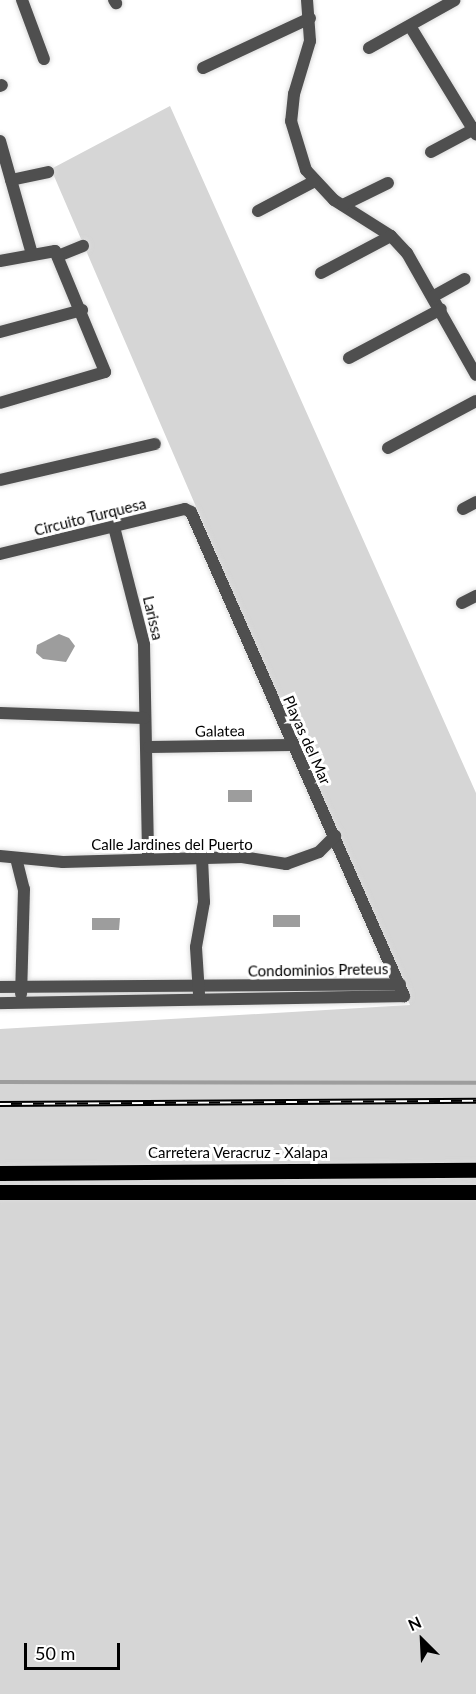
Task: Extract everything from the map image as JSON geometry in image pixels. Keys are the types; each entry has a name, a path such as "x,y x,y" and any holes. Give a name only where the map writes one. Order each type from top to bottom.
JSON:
{"main road":[{"name":"Carretera Veracruz - Xalapa","path":"0,1173 476,1170"},
{"path":"0,1192 476,1192"}],"street":[{"path":"22,0 44,59"},
{"path":"307,0 310,41 294,94 291,121 306,170 315,181 343,204 391,236 413,260 476,375"},
{"path":"369,48 455,0"},
{"path":"203,68 310,18"},
{"path":"410,26 475,130 431,152"},
{"path":"0,141 32,254"},
{"path":"11,180 48,172"},
{"path":"258,211 315,181"},
{"path":"343,204 388,183"},
{"path":"321,273 391,236"},
{"path":"0,261 32,254 55,253 83,246"},
{"path":"0,403 104,374 82,310 55,253"},
{"path":"434,296 465,279"},
{"path":"349,358 441,309"},
{"path":"0,332 82,310"},
{"path":"388,448 476,401"},
{"path":"0,480 155,444"},
{"path":"463,509 476,502"},
{"name":"Circuito Turquesa","path":"0,554 187,509"},
{"name":"Playas del Mar","path":"187,509 194,516 291,745 335,836 400,984"},
{"name":"Larissa","path":"114,527 144,644 144,718 149,747 148,859"},
{"path":"462,603 476,596"},
{"path":"0,713 144,718"},
{"name":"Galatea","path":"149,747 291,745"},
{"name":"Calle Jardines del Puerto","path":"0,856 63,862 242,856 286,864 320,852 335,836"},
{"path":"16,858 24,889 21,1002"},
{"path":"200,1001 196,946 204,902 202,858"},
{"name":"Condominios Preteus","path":"0,987 400,984 403,998 0,1003"}],"shaded area":[{"path":"170,106 476,793 476,1694 0,1694 0,1029 410,1005 51,169"},
{"path":"59,634 69,638 75,646 66,662 43,659 36,653 37,645"},
{"path":"228,790 252,790 252,802 228,802"},
{"path":"273,915 300,915 300,927 273,927"},
{"path":"92,918 120,918 119,930 92,930"}],"waterway":[{"path":"0,1082 476,1083"}],"railway":[{"path":"0,1104 476,1101"}]}
